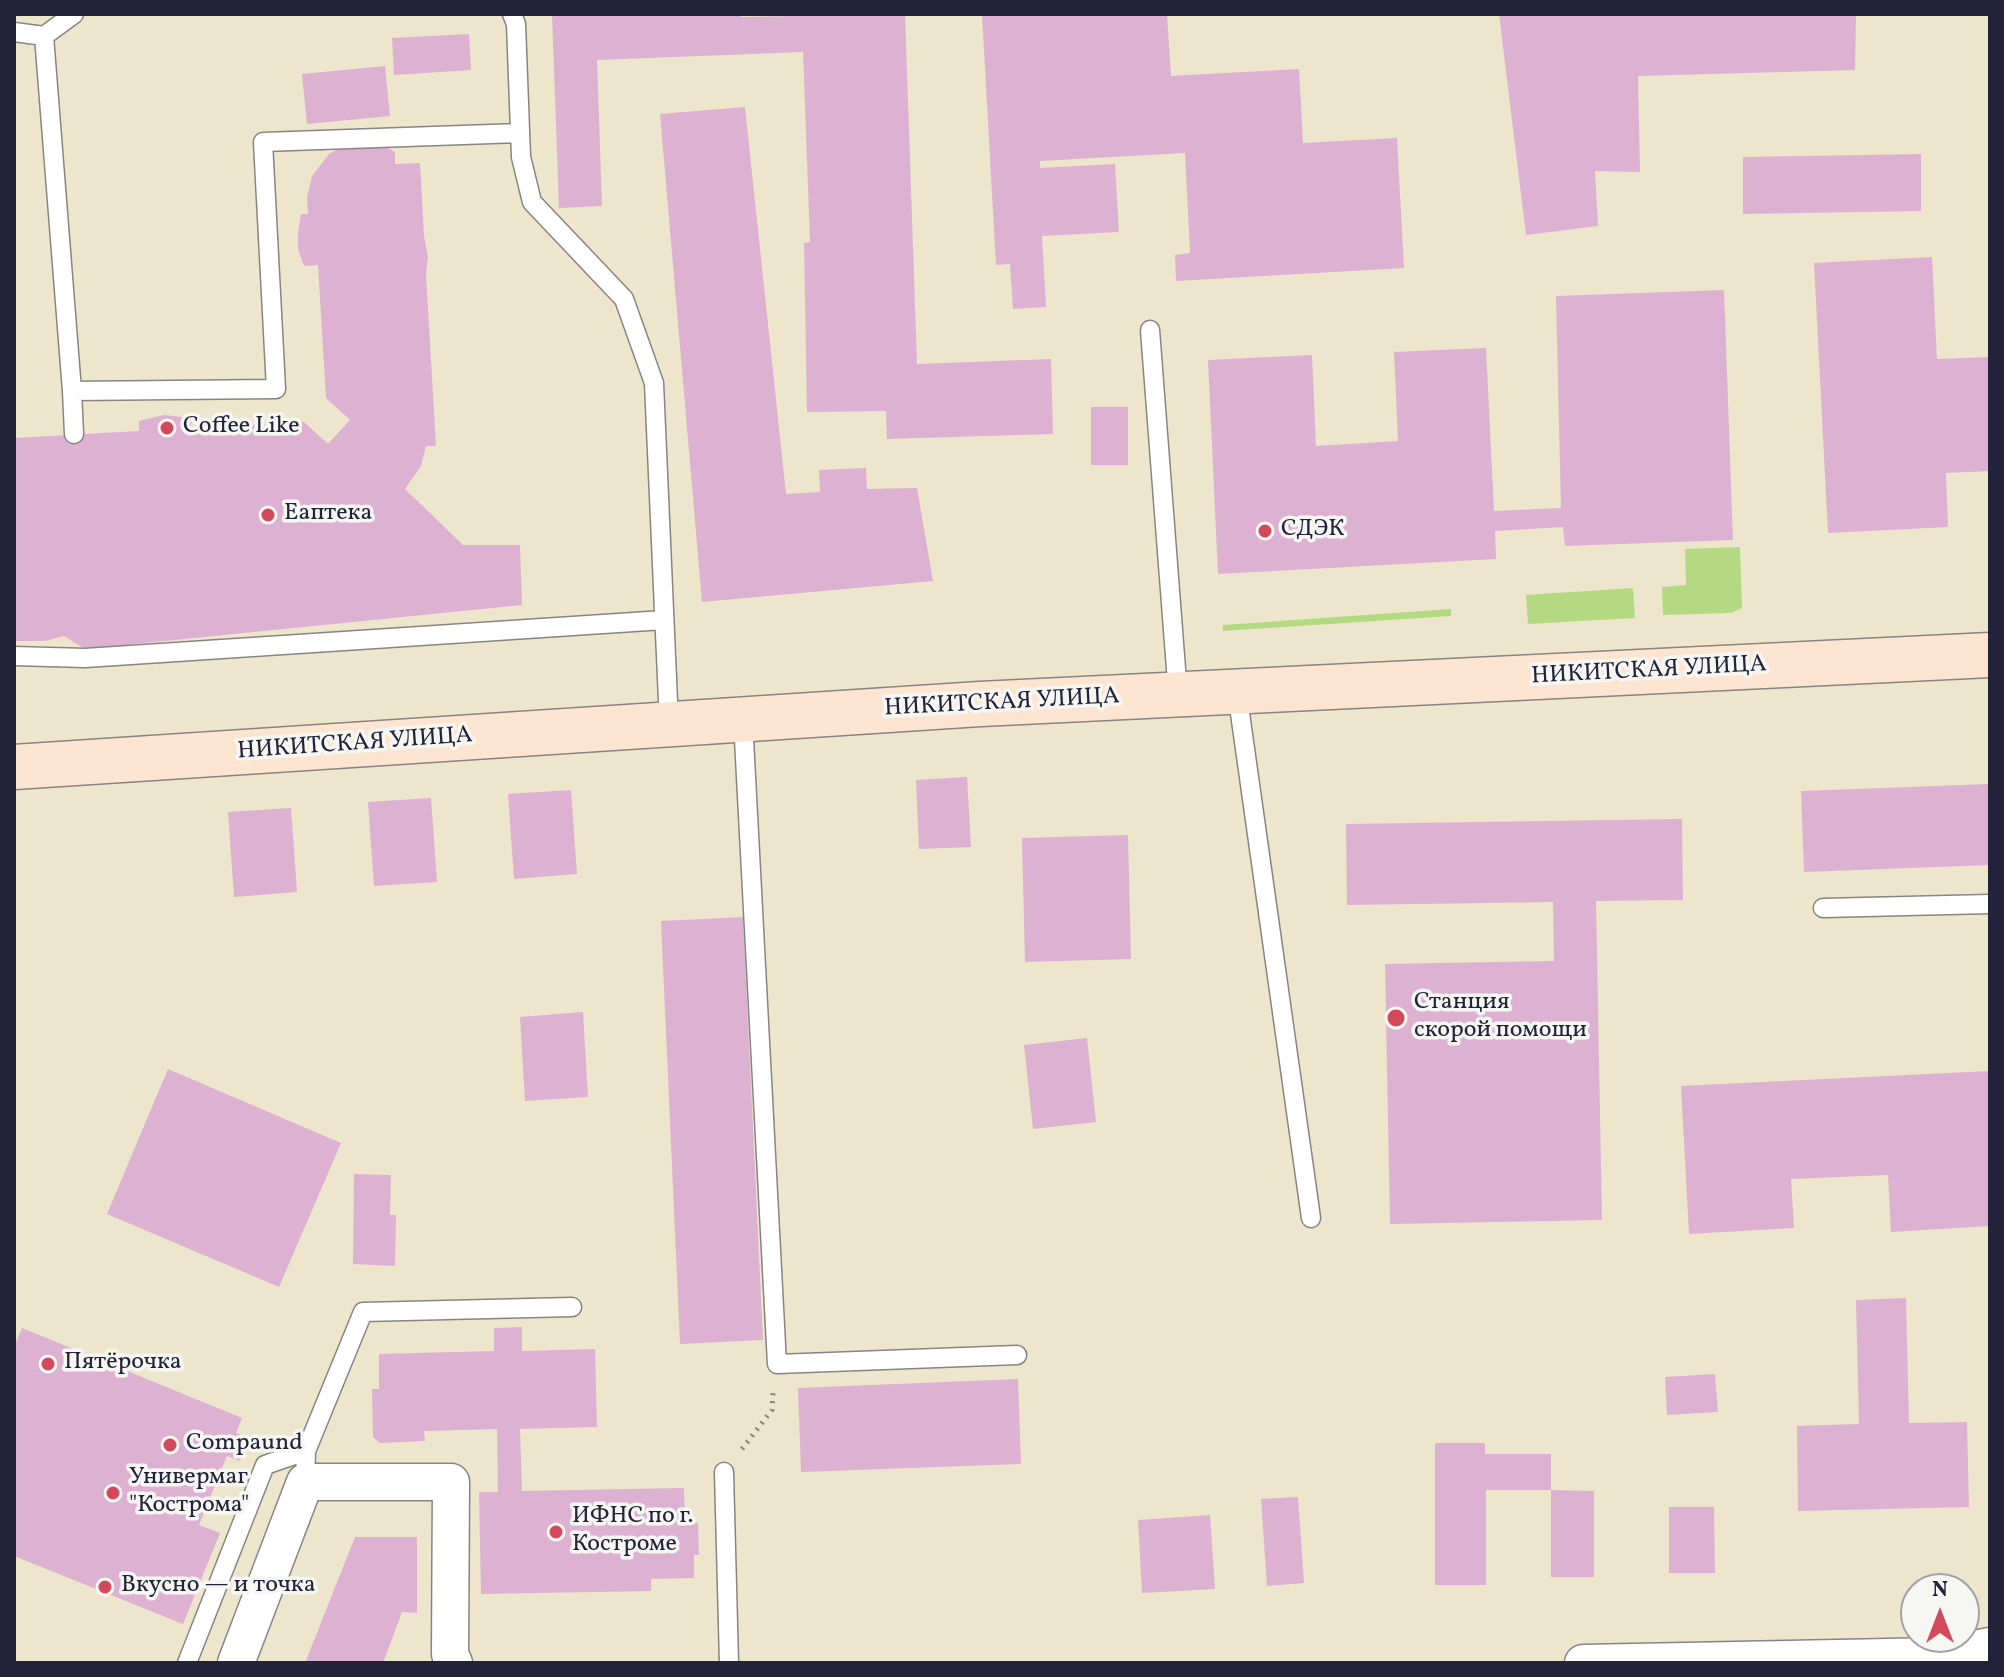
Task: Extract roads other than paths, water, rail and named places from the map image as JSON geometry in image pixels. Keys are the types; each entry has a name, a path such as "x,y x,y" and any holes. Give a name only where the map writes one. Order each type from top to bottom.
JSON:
{"street":[{"name":"НИКИТСКАЯ УЛИЦА","path":"14,767 980,704 1990,655"},
{"path":"236,1663 306,1467 451,1482 450,1654 454,1663"},
{"path":"1583,1663 1938,1659 1990,1646"}],"lane":[{"path":"14,32 44,36 74,14"},
{"path":"512,14 516,24 521,157 532,202 624,299 654,383 669,724"},
{"path":"44,36 74,434"},
{"path":"72,391 276,389 263,142 520,133"},
{"path":"1150,330 1178,695"},
{"path":"14,656 85,658 664,620"},
{"path":"1237,692 1311,1218"},
{"path":"743,720 777,1364 1017,1355"},
{"path":"1823,908 1990,904"},
{"path":"187,1663 265,1465 306,1467 363,1312 572,1307"},
{"path":"724,1472 729,1663"}],"place":[{"name":"Coffee Like","path":"167,428"},
{"name":"Еаптека","path":"268,515"},
{"name":"СДЭК","path":"1265,531"},
{"name":"Станция скорой помощи","path":"1396,1018"},
{"name":"Пятёрочка","path":"48,1364"},
{"name":"Compaund","path":"170,1445"},
{"name":"Универмаг \"Кострома\"","path":"113,1493"},
{"name":"ИФНС по г. Костроме","path":"556,1532"},
{"name":"Вкусно — и точка","path":"105,1587"}]}
